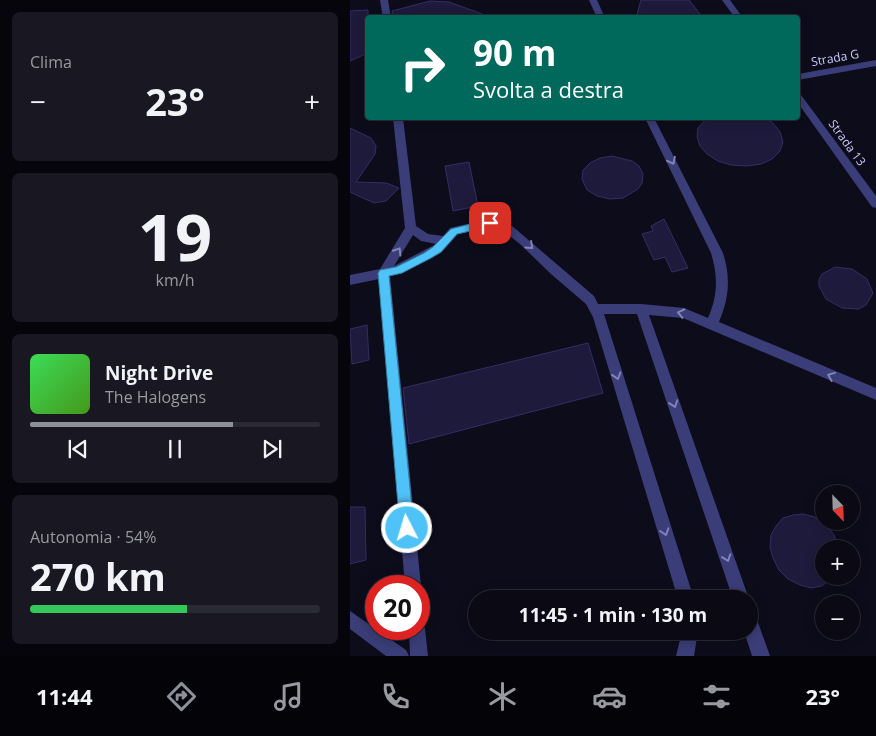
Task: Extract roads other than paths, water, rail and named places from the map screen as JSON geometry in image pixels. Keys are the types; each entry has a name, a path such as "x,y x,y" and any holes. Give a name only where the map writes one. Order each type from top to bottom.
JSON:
{"lane":[{"path":"384,0 386,15"},
{"path":"592,0 600,15"},
{"path":"726,0 737,15"},
{"name":"Strada G","path":"800,77 876,64"},
{"name":"Strada 13","path":"800,100 876,204"},
{"path":"398,120 412,228 384,273 412,575"},
{"path":"651,120 713,245 722,269 724,282 722,302 712,324"},
{"path":"350,280 398,270 414,264 437,250 454,231 490,223 507,228 590,300 596,309 683,590"},
{"path":"412,228 425,238 445,240"},
{"path":"596,309 641,309 684,314 712,324 876,394"},
{"path":"641,309 738,590"},
{"path":"350,618 400,656"},
{"path":"417,640 419,656"},
{"path":"685,656 688,640"},
{"path":"756,640 761,656"}]}
